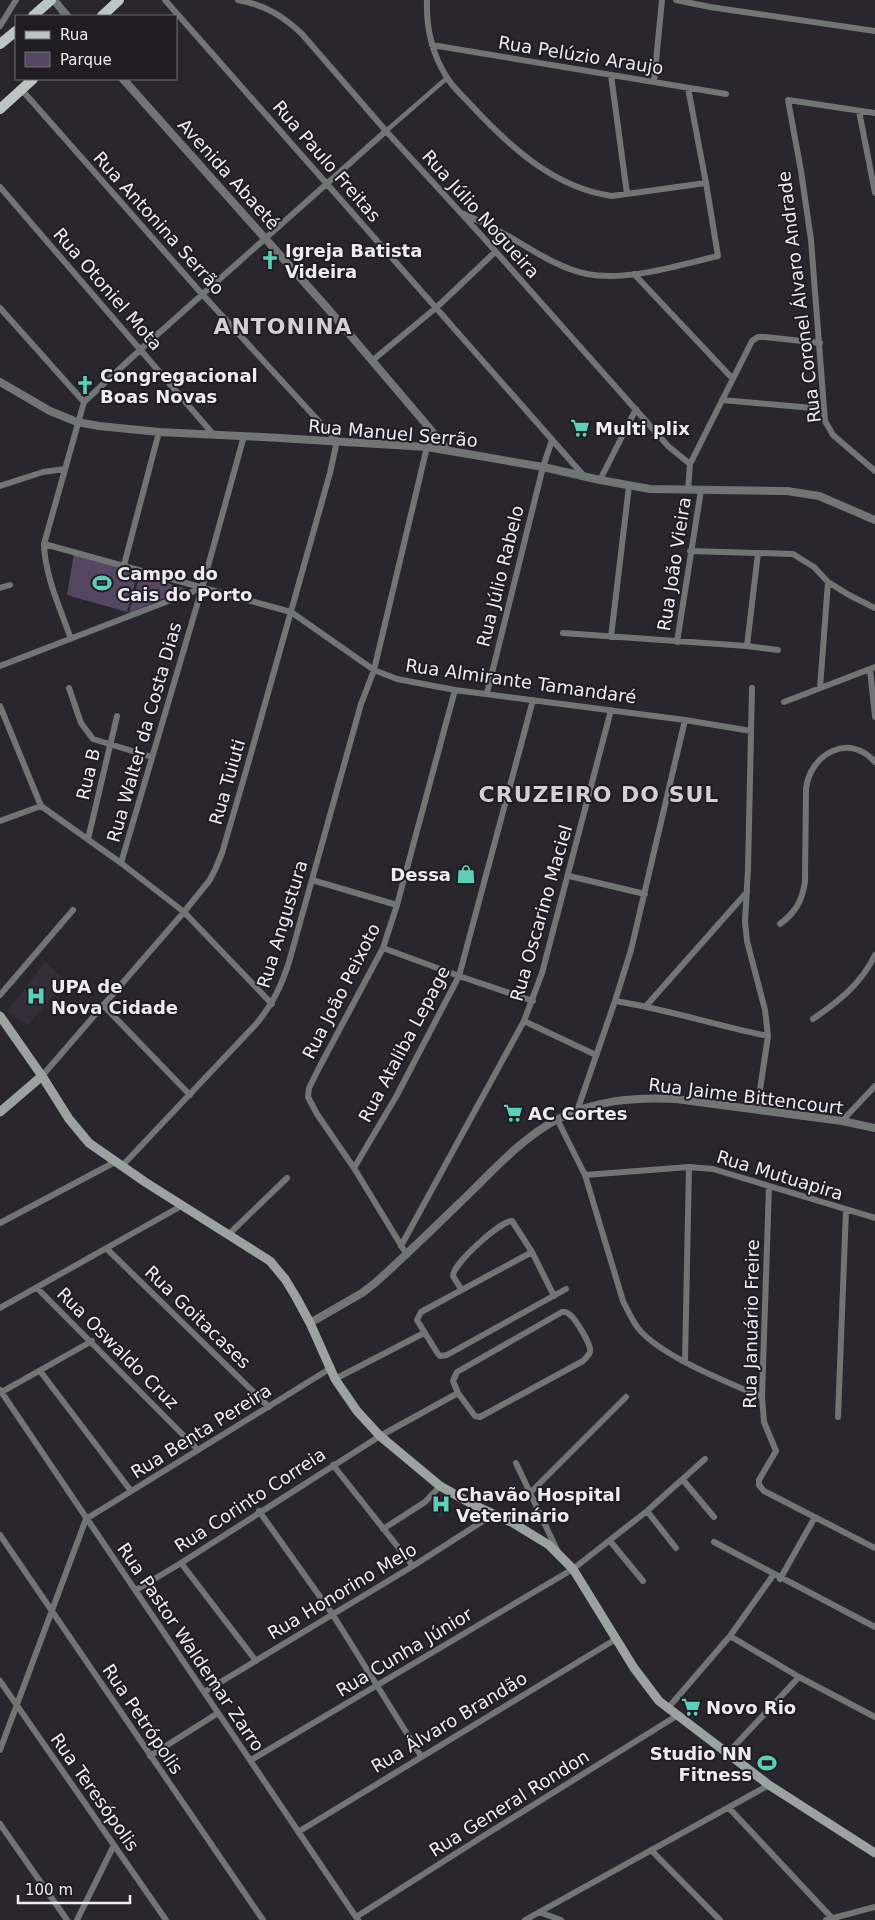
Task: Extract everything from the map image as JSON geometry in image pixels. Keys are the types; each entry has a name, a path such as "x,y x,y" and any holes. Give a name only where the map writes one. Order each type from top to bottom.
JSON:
{"main road":[{"path":"33,15 52,0"},
{"path":"103,15 120,0"},
{"path":"0,44 15,32"},
{"path":"0,109 32,80"},
{"path":"0,1016 42,1076 79,1134 100,1152 270,1261 288,1284 310,1322 335,1379 357,1411 380,1436 440,1486 534,1534 560,1554 573,1569 616,1639 648,1688 659,1701 769,1785 875,1853"},
{"path":"0,1112 42,1076"}],"street":[{"path":"0,26 2,16 16,0"},
{"path":"52,0 66,15"},
{"name":"Rua Paulo Freitas","path":"165,0 326,184 437,307 584,477"},
{"name":"Rua Júlio Nogueira","path":"238,0 262,6 290,22 386,132 460,212 668,446 690,464"},
{"path":"427,0 428,24 432,45 447,78 502,138 537,165 581,188 598,194 612,196 706,183"},
{"path":"654,82 662,0"},
{"path":"676,0 875,31"},
{"name":"Rua Pelúzio Araujo","path":"432,45 440,48 726,94"},
{"path":"611,75 627,194"},
{"path":"71,639 44,556 44,544 84,402 202,294 447,78"},
{"name":"Avenida Abaeté","path":"124,80 373,360 448,450"},
{"path":"460,212 495,228 556,263 574,270 598,275 634,274 718,256 688,88"},
{"name":"Rua Antonina Serrão","path":"21,90 202,294 337,442"},
{"name":"Rua Coronel Álvaro Andrade","path":"859,111 788,100 801,171 810,240 825,421 833,435 875,471"},
{"path":"875,114 859,111 875,193"},
{"name":"Rua Otoniel Mota","path":"0,187 213,434"},
{"path":"373,360 437,307 495,252"},
{"path":"634,274 732,378"},
{"path":"0,308 84,402"},
{"path":"688,490 690,464 752,341 758,337 765,337 820,343"},
{"name":"Rua Manuel Serrão","path":"0,382 50,411 77,422 99,426 159,432 427,447 543,467 629,486 660,490 787,491 807,494 833,501 875,520"},
{"path":"722,400 824,409"},
{"path":"600,480 636,409"},
{"path":"124,565 159,432"},
{"name":"Rua Walter da Costa Dias","path":"121,863 202,588 244,436"},
{"name":"Rua Júlio Rabelo","path":"486,693 543,467 552,440"},
{"name":"Rua Tuiuti","path":"42,1076 209,881 222,853 330,473 337,442"},
{"name":"Rua Angustura","path":"0,1223 119,1164 190,1096 272,1004 283,982 361,704 374,670 427,447"},
{"path":"0,486 43,472 65,469"},
{"path":"611,637 629,486"},
{"name":"Rua João Vieira","path":"677,642 701,490"},
{"name":"Rua Almirante Tamandaré","path":"44,544 291,612 374,670 403,680 455,690 685,720 751,731"},
{"path":"690,551 793,554 814,567 828,582 848,595 875,608"},
{"path":"747,646 758,553"},
{"path":"820,688 828,582"},
{"path":"0,588 10,585"},
{"path":"0,666 202,588"},
{"path":"563,633 747,646 778,650"},
{"path":"784,702 872,668 875,717"},
{"path":"69,688 86,731 93,739 152,757"},
{"path":"752,688 745,922 747,941 765,1010 768,1036 757,1110"},
{"name":"Rua João Peixoto","path":"406,1255 354,1168 311,1105 308,1097 309,1088 383,948 397,904 455,690"},
{"name":"Rua Ataliba Lepage","path":"354,1168 397,1094 459,976 533,700"},
{"path":"0,706 41,806 121,863 184,912 272,1004"},
{"name":"Rua Oscarino Maciel","path":"401,1246 524,1022 533,1001 569,876 611,710"},
{"name":"Rua B","path":"88,839 117,716"},
{"path":"577,1111 631,950 685,720"},
{"path":"780,924 795,911 803,894 805,882 806,789 807,779 812,768 829,752 845,748 863,752 869,755 875,762"},
{"path":"0,821 41,806"},
{"path":"569,876 644,894"},
{"path":"312,880 397,904"},
{"path":"646,1006 747,892"},
{"path":"0,995 73,910"},
{"path":"383,948 533,1001"},
{"path":"813,1019 840,1000 854,986 869,967 875,955"},
{"path":"615,1001 646,1006 728,1028 768,1036"},
{"path":"103,1005 190,1096"},
{"path":"524,1022 596,1055"},
{"path":"842,1121 875,1086"},
{"name":"Rua Jaime Bittencourt","path":"310,1322 362,1293 406,1255 501,1163 536,1133 557,1119 577,1111 614,1100 676,1099 842,1121 875,1128"},
{"path":"557,1119 585,1174 624,1301 630,1317 639,1330 651,1341 685,1361 762,1397"},
{"path":"685,1361 689,1167"},
{"name":"Rua Mutuapira","path":"585,1174 689,1167 714,1168 875,1218"},
{"path":"229,1234 287,1178"},
{"name":"Rua Januário Freire","path":"768,1186 762,1397 764,1422 776,1451 759,1480 760,1488 815,1517"},
{"path":"0,1308 182,1205"},
{"path":"838,1417 846,1210"},
{"path":"461,1290 452,1276 453,1270 487,1236 505,1222 512,1221 532,1252 554,1296"},
{"name":"Rua Goitacases","path":"107,1249 269,1407"},
{"path":"532,1252 421,1312 417,1320 438,1354 440,1356 447,1355 566,1289"},
{"name":"Rua Oswaldo Cruz","path":"37,1288 92,1341 198,1450"},
{"path":"562,1312 567,1312 574,1318 590,1345 590,1352 583,1361 480,1417 473,1414 458,1394 453,1381 457,1372 562,1312"},
{"path":"335,1379 424,1332"},
{"path":"0,1392 92,1341"},
{"name":"Rua Benta Pereira","path":"86,1519 331,1368"},
{"path":"40,1371 131,1491"},
{"name":"Rua Pastor Waldemar Zarro","path":"0,1392 136,1590 357,1919"},
{"name":"Rua Corinto Correia","path":"136,1590 181,1563 333,1464 458,1394"},
{"path":"530,1493 626,1398"},
{"name":"Rua Cunha Júnior","path":"251,1760 573,1569 647,1511 706,1459"},
{"path":"516,1463 560,1554"},
{"path":"333,1464 413,1566"},
{"path":"682,1480 714,1517"},
{"path":"383,1529 425,1502 440,1486"},
{"path":"259,1511 333,1615 421,1756"},
{"path":"647,1511 676,1548"},
{"name":"Rua Honorino Melo","path":"204,1692 413,1566 494,1514"},
{"path":"780,1579 815,1517 875,1548"},
{"path":"0,1750 86,1519"},
{"name":"Rua Petrópolis","path":"0,1535 263,1920"},
{"path":"610,1541 643,1581"},
{"path":"714,1542 780,1579 875,1627"},
{"path":"181,1563 256,1661"},
{"path":"668,1708 730,1636 774,1574"},
{"path":"730,1636 799,1677 875,1718"},
{"name":"Rua Álvaro Brandão","path":"298,1832 616,1639"},
{"path":"727,1754 799,1677"},
{"name":"Rua Teresópolis","path":"0,1681 166,1920"},
{"path":"150,1756 218,1713"},
{"name":"Rua General Rondon","path":"357,1919 470,1844 678,1715"},
{"path":"525,1920 769,1785"},
{"path":"729,1808 829,1919 875,1907"},
{"path":"0,1824 67,1920"},
{"path":"77,1920 114,1845"},
{"path":"651,1850 720,1920"},
{"path":"539,1912 561,1920"}],"shaded area":[{"name":"UPA de Nova Cidade","path":"45,962 66,981 28,1025 7,1011"},
{"name":"Chavão Hospital Veterinário","path":"442,1492 455,1506 440,1518 428,1502"}],"green space":[{"name":"Campo do Cais do Porto","path":"74,554 138,572 127,612 67,595"},
{"path":"140,574 186,589 129,613"}],"place":[{"name":"Igreja Batista Videira","path":"270,260"},
{"name":"Congregacional Boas Novas","path":"85,385"},
{"name":"Multi plix","path":"580,428"},
{"name":"Campo do Cais do Porto","path":"102,583"},
{"name":"Dessa","path":"466,874"},
{"name":"UPA de Nova Cidade","path":"36,996"},
{"name":"AC Cortes","path":"513,1113"},
{"name":"Chavão Hospital Veterinário","path":"441,1504"},
{"name":"Novo Rio","path":"691,1707"},
{"name":"Studio NN Fitness","path":"767,1763"}],"district":[{"name":"ANTONINA","path":"283,326"},
{"name":"CRUZEIRO DO SUL","path":"599,794"}]}
